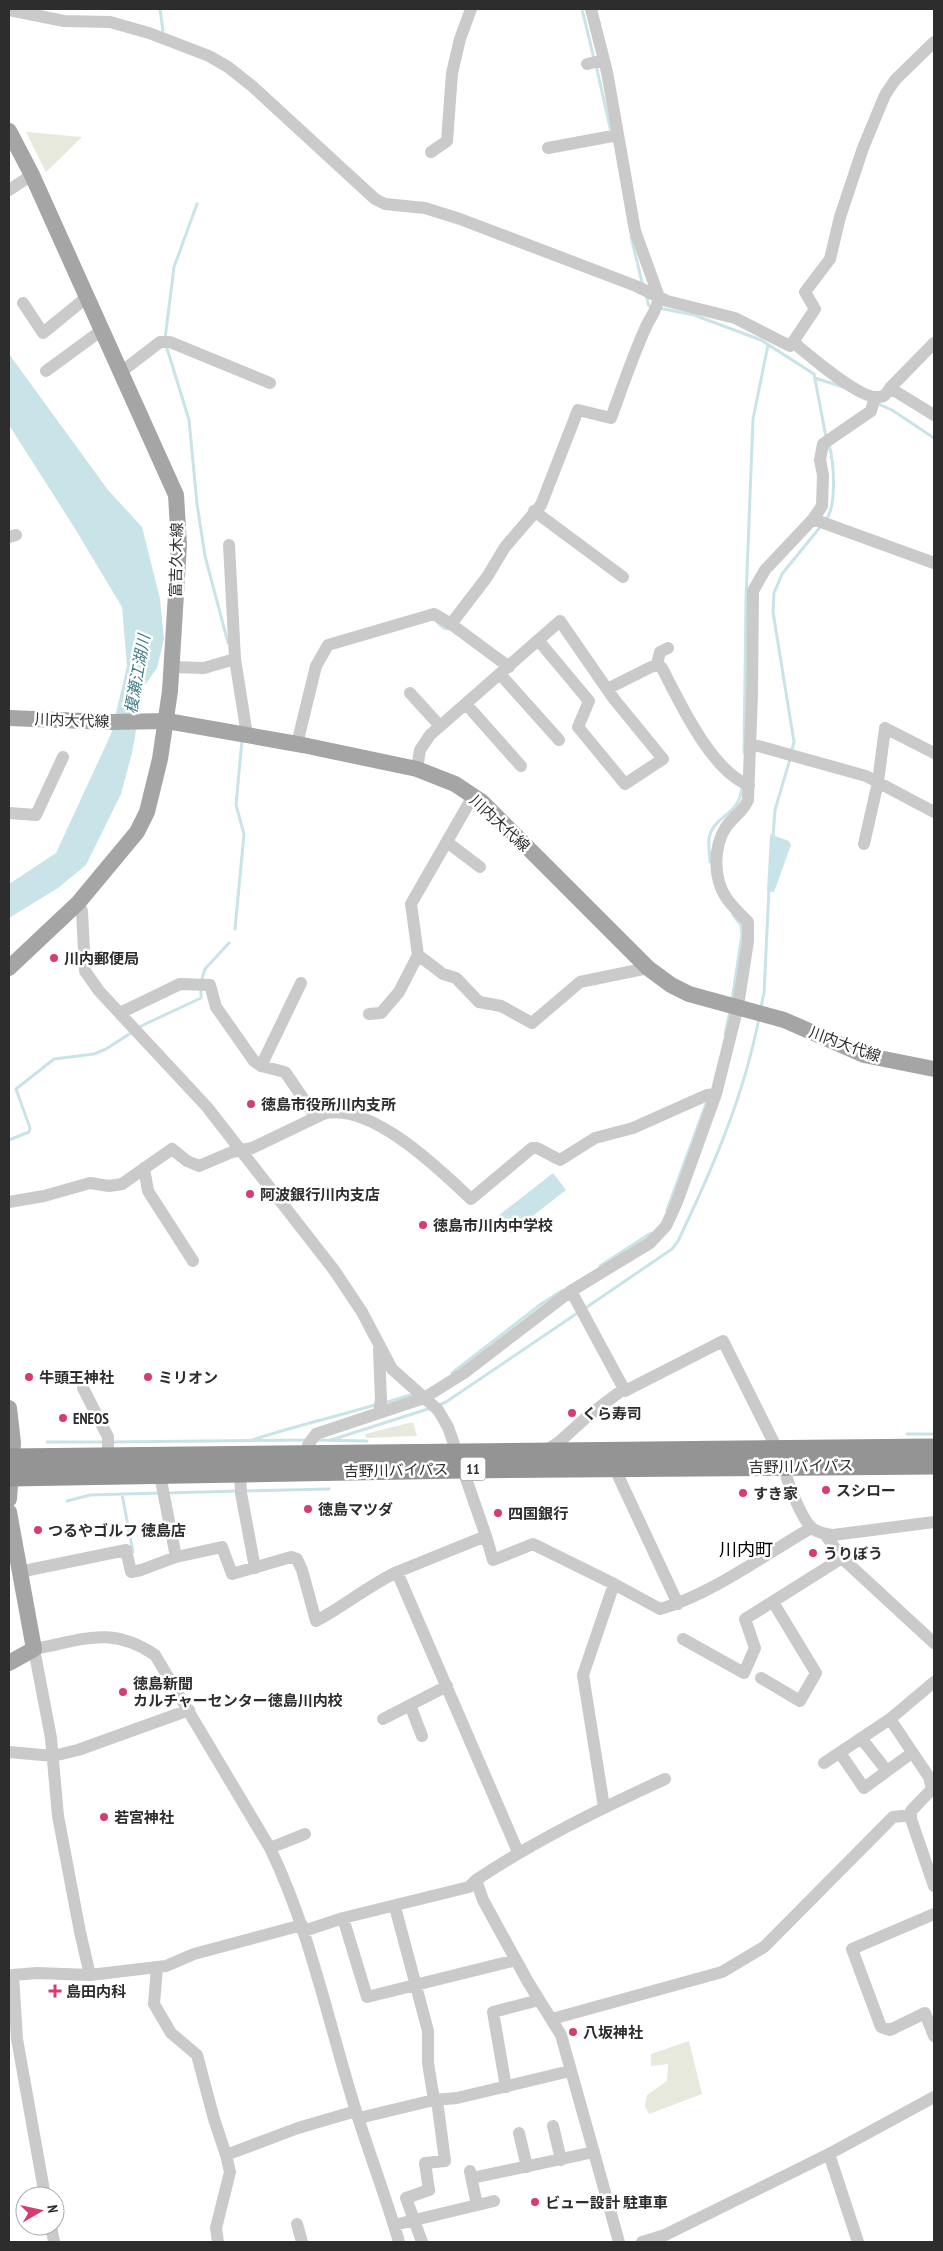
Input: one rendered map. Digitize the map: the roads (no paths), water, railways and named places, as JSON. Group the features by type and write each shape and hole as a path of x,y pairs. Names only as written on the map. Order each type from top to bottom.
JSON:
{"highway":[{"name":"吉野川バイパス","path":"11,1458 108,1447 309,1445 461,1461 615,1469 934,1448"},
{"name":"吉野川バイパス","path":"10,1477 163,1487 241,1485 543,1452 779,1458 934,1465"}],"main road":[{"name":"富吉久木線","path":"9,132 32,175 176,495 179,545 167,721 147,812 137,832 78,903 9,968"},
{"name":"川内大代線","path":"9,718 111,722 167,721 297,744 417,769 455,784 482,802 648,968 671,984 689,994 784,1020 864,1054 934,1069"},
{"path":"9,1408 13,1438 9,1499"},
{"path":"9,1512 34,1649 9,1662"}],"street":[{"path":"431,152 447,141 452,73 460,39 471,9"},
{"path":"451,624 487,577 504,547 544,500 578,410 612,418 645,328 653,299 635,231 604,60 591,9"},
{"path":"9,10 64,21 110,22 149,33 209,56 228,67 252,86 376,199 385,204 425,208 460,219 653,299 735,318 790,346 815,309 805,292 830,259 840,217 879,108 895,80 934,42"},
{"path":"587,64 604,60"},
{"path":"548,148 618,135"},
{"path":"9,190 32,175"},
{"path":"22,303 43,333 87,297"},
{"path":"46,371 102,330"},
{"path":"121,372 160,342 165,342 270,383"},
{"path":"792,342 832,375 874,401"},
{"path":"309,1445 380,1406 425,1399 464,1373 571,1291 650,1243 666,1226 677,1202 712,1094 748,941 748,922 727,899 722,890 716,859 720,837 727,825 745,808 744,783 751,744 753,591 765,570 820,521 823,475 820,460 823,444 874,401 886,395 890,388 934,343"},
{"path":"890,388 934,415"},
{"path":"534,511 623,577"},
{"path":"820,521 934,563"},
{"path":"229,545 235,659 247,735"},
{"path":"297,744 316,666 328,645 434,614 451,624 504,671 559,740"},
{"path":"417,769 420,750 430,735 560,621 607,687 614,699 663,759 625,784 578,727 589,701 607,687 657,664"},
{"path":"538,640 589,701"},
{"path":"657,664 660,652 668,648"},
{"path":"172,667 204,668 235,659"},
{"path":"657,664 662,668 713,757 744,783"},
{"path":"410,693 440,726"},
{"path":"466,704 521,766"},
{"path":"864,844 878,782 885,728 934,753"},
{"path":"751,744 866,776 934,812"},
{"path":"9,813 36,815 63,757"},
{"path":"369,1014 381,1013 399,992 418,955 411,904 473,796"},
{"path":"447,842 480,868"},
{"path":"78,903 82,911 85,971 99,991 207,1106 334,1270 362,1312 379,1348 392,1369 425,1399 448,1427 486,1536 492,1560 533,1544 660,1609 678,1604 811,1528"},
{"path":"418,955 443,974 456,978 479,1002 501,1006 532,1023 580,982 648,968"},
{"path":"261,1066 301,983"},
{"path":"120,1013 180,984 210,985 216,1007 254,1062 261,1066 286,1072 316,1117"},
{"path":"9,1202 44,1196 90,1183 109,1186 122,1184 172,1149 187,1161 199,1166 241,1150 252,1148 316,1117 335,1112 367,1120 380,1126 414,1148 471,1199 532,1148 537,1148 560,1160 595,1138 632,1128 712,1094"},
{"path":"144,1168 148,1191 193,1261"},
{"path":"571,1291 625,1391"},
{"path":"543,1452 558,1443 589,1415 621,1391 625,1391 723,1341 773,1440 785,1477 811,1528 833,1535 934,1522"},
{"path":"379,1348 380,1406"},
{"path":"83,1388 108,1447"},
{"path":"615,1469 678,1604"},
{"path":"241,1485 255,1568"},
{"path":"163,1487 176,1558"},
{"path":"825,1534 842,1558 934,1643"},
{"path":"19,1572 126,1550 131,1572 176,1558 222,1547 232,1574 291,1557 297,1559 302,1570 316,1622 345,1605 375,1583 397,1572 486,1536"},
{"path":"683,1639 744,1673 755,1648 745,1619 842,1558"},
{"path":"397,1572 518,1852"},
{"path":"604,1807 583,1675 614,1584"},
{"path":"761,1678 800,1701 816,1672 773,1602"},
{"path":"90,1975 58,1816 53,1756 34,1649 112,1636 128,1640 156,1655 270,1848 286,1880 303,1928 357,2114 399,2242"},
{"path":"824,1763 890,1719 934,1682"},
{"path":"383,1719 446,1686"},
{"path":"410,1705 422,1736"},
{"path":"9,1752 53,1756 78,1750 190,1710"},
{"path":"890,1719 912,1753 931,1772 932,1789 911,1811 911,1815 934,1886"},
{"path":"861,1738 887,1771"},
{"path":"840,1753 864,1788 912,1753"},
{"path":"43,2186 17,2039 11,1975 37,1973 90,1975 166,1966 194,1954 469,1887 476,1880 518,1852 604,1807 665,1779"},
{"path":"552,2019 722,1972 764,1946 893,1817 911,1815"},
{"path":"270,1848 305,1834"},
{"path":"476,1880 483,1900 539,2000 561,2035 619,2242"},
{"path":"395,1906 428,2031 428,2063 445,2160 425,2163 429,2190 406,2198 422,2242"},
{"path":"934,1914 852,1949 881,2027 890,2030 925,2013 934,2036"},
{"path":"343,1918 367,1997 516,1960"},
{"path":"157,1967 154,2004 170,2033 198,2055 230,2172 216,2228 218,2242"},
{"path":"506,2086 493,2012 539,2000"},
{"path":"226,2155 298,2128 357,2114 506,2086 570,2071"},
{"path":"642,2242 665,2235 829,2154 934,2097"},
{"path":"553,2126 561,2160"},
{"path":"519,2133 527,2167"},
{"path":"477,2204 471,2175 527,2167 594,2152"},
{"path":"829,2154 858,2242"},
{"path":"394,2225 494,2201"},
{"path":"296,2224 302,2242"}],"water":[{"name":"榎瀬江湖川","path":"9,354 108,490 142,527 160,599 164,639 157,668 144,686 132,753 121,794 86,865 58,888 9,918 9,884 56,853 111,734 127,666 122,607 9,425"},
{"path":"770,834 789,841 791,845 774,892 767,891"},
{"path":"553,1173 566,1190 511,1233 498,1216"}],"waterway":[{"path":"160,9 163,31"},
{"path":"582,9 594,59"},
{"path":"596,65 611,132"},
{"path":"165,339 174,267 197,204"},
{"path":"631,237 643,286"},
{"path":"646,295 649,306 653,307"},
{"path":"659,308 694,315 761,340 814,374 826,437"},
{"path":"166,345 189,420 197,504 205,556 228,643"},
{"path":"744,753 746,599 753,419 768,345"},
{"path":"815,378 843,387"},
{"path":"876,403 892,410 934,438"},
{"path":"826,520 832,504 834,483 829,445"},
{"path":"791,753 794,742 773,612 774,593 782,574 821,526"},
{"path":"437,622 444,628 449,629"},
{"path":"235,929 244,834 236,805 242,740"},
{"path":"773,838 775,810 790,759"},
{"path":"710,862 709,838 712,830 737,804 742,786"},
{"path":"761,1007 764,993 769,889"},
{"path":"732,1000 742,935 741,925 733,915"},
{"path":"201,982 205,969 229,943"},
{"path":"139,1027 201,998 201,988"},
{"path":"725,1034 730,1011"},
{"path":"584,1309 672,1249 678,1241 726,1132 745,1076 759,1018"},
{"path":"9,1140 29,1132 30,1128 16,1089 54,1059 94,1054 106,1049 134,1031"},
{"path":"667,1210 707,1101"},
{"path":"600,1266 651,1233"},
{"path":"452,1373 541,1304 563,1290"},
{"path":"439,1405 579,1312"},
{"path":"384,1403 414,1394"},
{"path":"249,1441 378,1404"},
{"path":"331,1440 431,1408"},
{"path":"907,1434 934,1434"},
{"path":"110,1442 307,1440"},
{"path":"315,1440 367,1441"},
{"path":"47,1442 104,1442"},
{"path":"245,1491 329,1489"},
{"path":"167,1493 239,1491"},
{"path":"67,1501 90,1495 161,1493"},
{"path":"122,1494 133,1552"}],"place":[{"name":"川内郵便局","path":"54,958"},
{"name":"徳島市役所川内支所","path":"251,1104"},
{"name":"阿波銀行川内支店","path":"250,1194"},
{"name":"徳島市川内中学校","path":"423,1225"},
{"name":"牛頭王神社","path":"29,1377"},
{"name":"ミリオン","path":"148,1377"},
{"name":"くら寿司","path":"572,1413"},
{"name":"ENEOS","path":"63,1418"},
{"name":"スシロー","path":"826,1490"},
{"name":"すき家","path":"743,1493"},
{"name":"徳島マツダ","path":"308,1509"},
{"name":"四国銀行","path":"498,1513"},
{"name":"つるやゴルフ 徳島店","path":"38,1530"},
{"name":"うりぼう","path":"813,1553"},
{"name":"徳島新聞 カルチャーセンター徳島川内校","path":"123,1692"},
{"name":"若宮神社","path":"104,1817"},
{"name":"島田内科","path":"55,1991"},
{"name":"八坂神社","path":"573,2032"},
{"name":"ビュー設計 駐車車","path":"535,2202"}],"district":[{"name":"川内町","path":"746,1549"}]}
